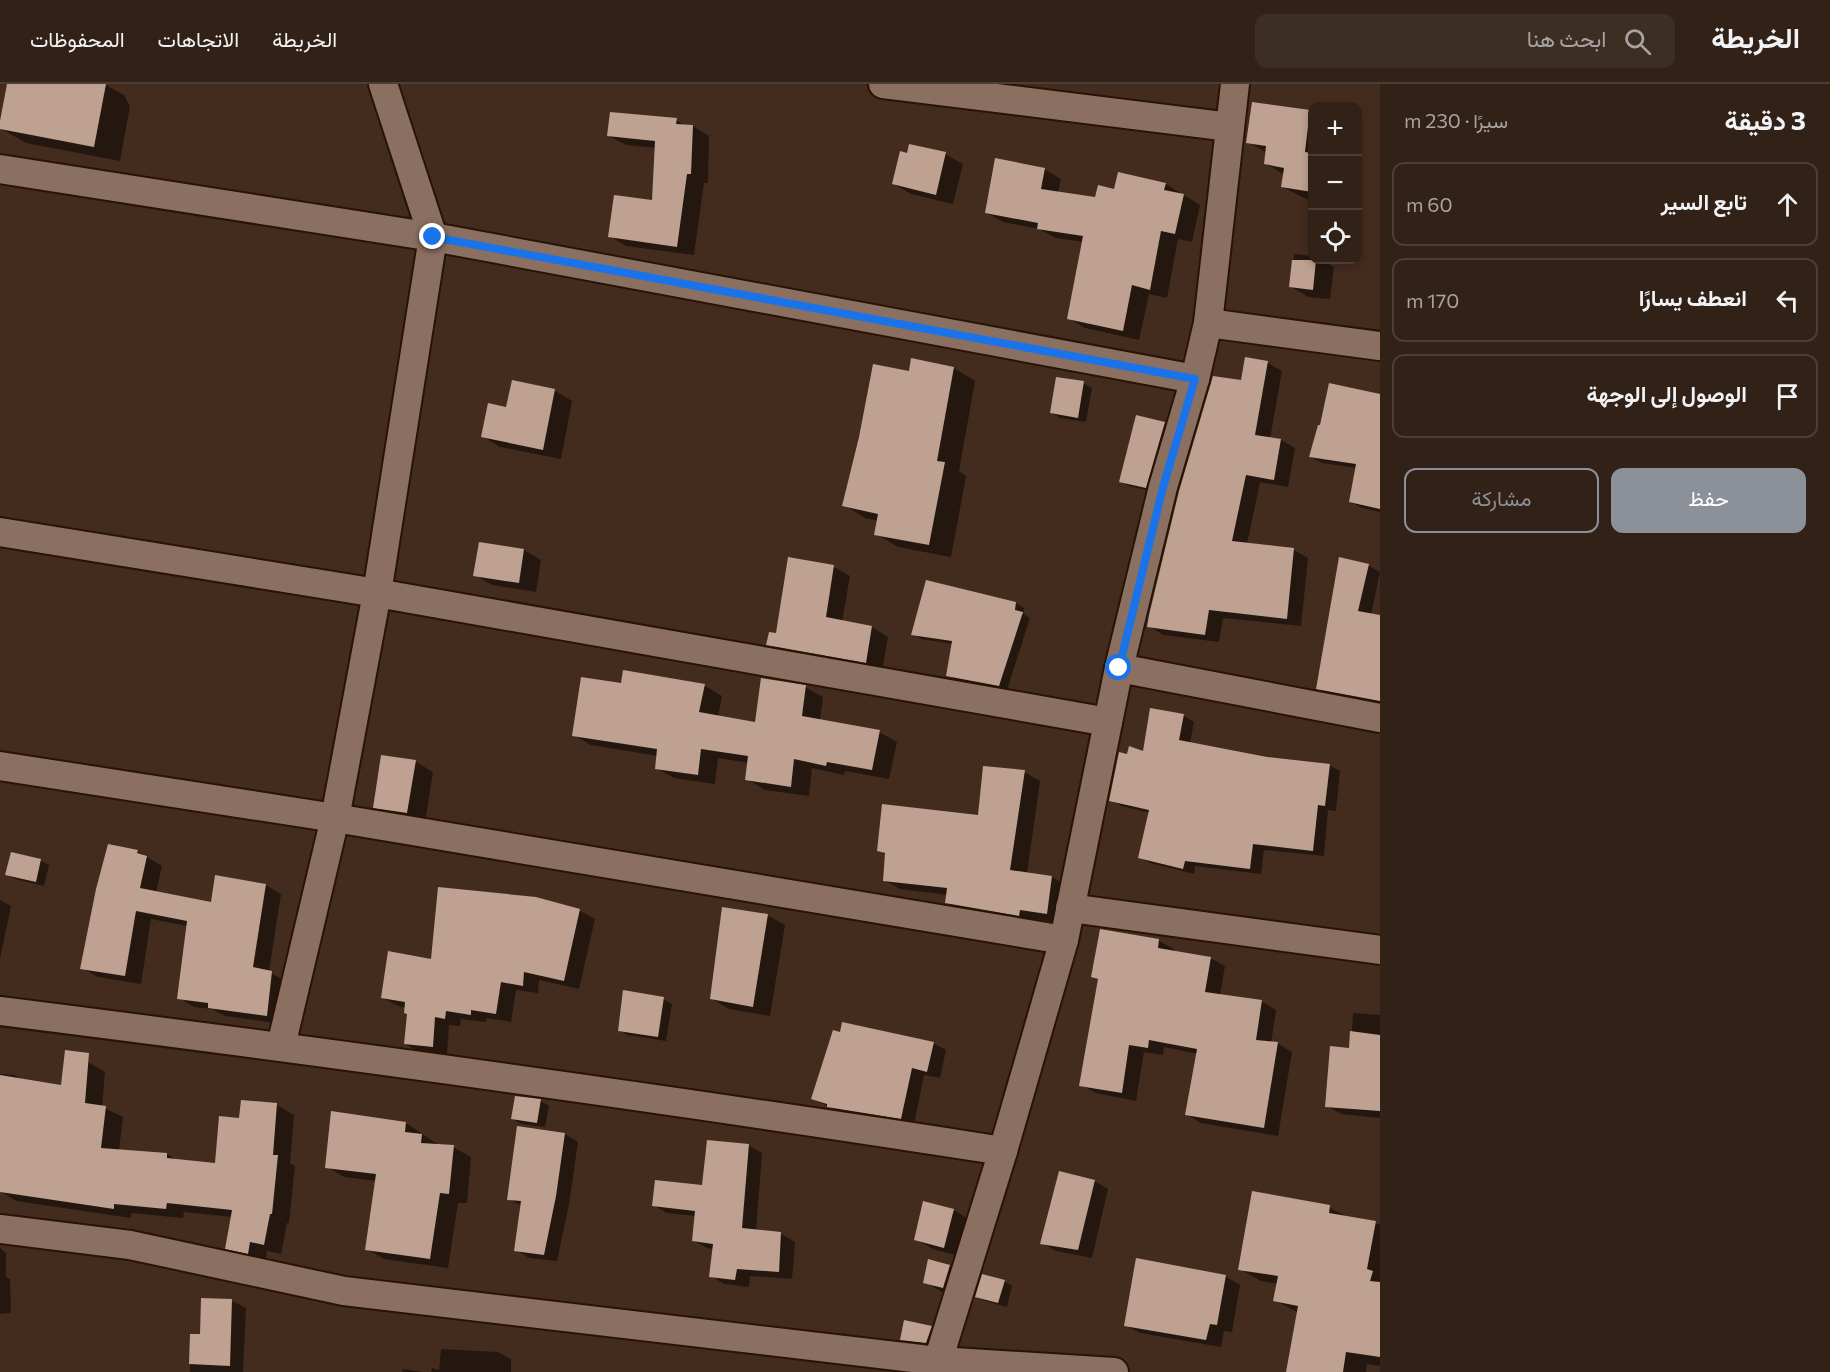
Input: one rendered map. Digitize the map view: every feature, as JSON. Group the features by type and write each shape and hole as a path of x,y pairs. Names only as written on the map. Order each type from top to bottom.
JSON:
{"street":[{"path":"281,1046 335,818 377,593 433,237 383,84"},
{"path":"883,84 1230,127"},
{"path":"937,1366 1064,940 1119,668 1163,487 1195,379 1208,323 1235,84"},
{"path":"0,169 433,237 1195,379"},
{"path":"1208,323 1380,346"},
{"path":"0,532 377,593 1108,722"},
{"path":"1119,668 1380,718"},
{"path":"0,766 335,818 1064,940"},
{"path":"1070,908 1380,950"},
{"path":"0,1011 281,1046 739,1110 1003,1150"},
{"path":"0,1229 130,1245 344,1291 937,1366 1114,1372"}],"building":[{"path":"7,84 106,84 94,147 0,129"},
{"path":"1252,102 1308,110 1305,152 1308,152 1308,191 1281,187 1284,168 1264,164 1266,146 1246,143"},
{"path":"610,112 677,118 676,124 693,125 691,174 687,174 677,247 608,237 614,195 652,200 655,141 607,136"},
{"path":"909,144 946,152 936,195 892,184 900,151 907,153"},
{"path":"995,158 1045,168 1041,189 1095,197 1098,185 1114,189 1118,172 1166,183 1164,190 1184,194 1175,234 1161,231 1150,290 1132,285 1123,331 1067,319 1083,236 1037,229 1038,223 985,213"},
{"path":"1292,260 1308,260 1308,264 1316,264 1313,290 1289,287"},
{"path":"1245,357 1268,361 1255,435 1281,439 1274,480 1246,475 1232,541 1294,548 1287,619 1209,610 1205,635 1147,627 1179,491 1213,376 1241,380"},
{"path":"911,358 954,367 937,461 945,462 929,545 874,535 878,514 842,506 859,437 873,364 909,371"},
{"path":"1056,377 1084,381 1078,418 1050,413"},
{"path":"512,380 555,389 543,450 481,437 488,403 506,407"},
{"path":"1329,383 1380,394 1380,509 1349,502 1356,464 1309,457 1318,425 1320,425"},
{"path":"1136,415 1165,422 1146,488 1119,482"},
{"path":"479,542 524,549 519,583 473,576"},
{"path":"788,557 834,565 826,617 872,626 866,663 766,645 769,632 776,633"},
{"path":"1339,557 1369,564 1358,611 1380,615 1380,701 1316,689"},
{"path":"926,580 1016,602 1015,610 1023,612 999,686 946,676 952,641 911,635"},
{"path":"623,670 705,684 699,712 755,722 761,678 806,685 802,716 880,730 872,770 827,762 826,766 794,759 791,787 745,780 748,756 701,749 698,775 655,769 657,749 572,736 581,677 621,683"},
{"path":"1150,708 1184,714 1179,740 1267,757 1330,764 1325,806 1318,805 1313,851 1253,844 1250,869 1185,861 1183,869 1138,858 1149,810 1109,801 1119,752 1127,754 1129,746 1143,751"},
{"path":"381,755 416,760 407,813 373,808"},
{"path":"983,766 1025,770 1010,870 1052,876 1047,914 1020,910 1019,916 945,903 947,888 883,881 885,853 877,851 882,804 978,815"},
{"path":"108,844 138,850 137,853 147,856 140,888 211,902 215,875 266,884 253,967 272,971 267,1016 208,1008 208,1003 177,999 187,921 136,911 125,976 80,969 96,889"},
{"path":"11,852 41,859 36,882 5,875"},
{"path":"438,887 536,897 580,909 564,981 524,972 523,986 501,982 496,1014 471,1010 471,1015 446,1011 445,1019 435,1017 433,1047 404,1044 407,1014 404,1013 405,1002 381,998 388,951 431,959"},
{"path":"722,907 768,914 753,1007 710,999"},
{"path":"1100,929 1159,939 1158,948 1211,957 1205,992 1262,1000 1256,1040 1278,1042 1264,1128 1185,1115 1197,1049 1149,1040 1148,1048 1129,1045 1122,1093 1079,1086 1098,979 1091,977"},
{"path":"623,990 664,997 658,1037 618,1031"},
{"path":"842,1022 934,1042 927,1072 912,1068 901,1119 827,1107 827,1104 811,1099 833,1030 840,1032"},
{"path":"1350,1031 1380,1035 1380,1111 1325,1107 1330,1046 1349,1048"},
{"path":"65,1050 89,1053 85,1103 106,1106 101,1148 167,1153 167,1158 215,1163 219,1116 239,1118 241,1100 277,1103 273,1155 278,1155 272,1214 270,1214 264,1245 250,1242 248,1254 225,1249 232,1210 167,1203 166,1209 114,1204 114,1209 0,1192 0,1075 61,1085"},
{"path":"515,1096 541,1099 537,1123 511,1119"},
{"path":"331,1111 406,1122 405,1132 422,1134 421,1143 454,1145 449,1194 440,1193 430,1259 365,1250 376,1174 325,1168"},
{"path":"517,1126 565,1133 556,1196 544,1255 514,1251 521,1201 507,1200"},
{"path":"707,1140 749,1144 742,1228 781,1232 779,1272 737,1269 735,1280 709,1277 713,1244 692,1241 695,1211 652,1206 655,1180 702,1185"},
{"path":"1059,1171 1095,1180 1078,1250 1040,1244"},
{"path":"1252,1191 1330,1205 1329,1213 1376,1221 1367,1269 1373,1271 1370,1281 1380,1282 1380,1357 1346,1352 1343,1372 1286,1372 1298,1306 1273,1301 1278,1276 1238,1270"},
{"path":"923,1201 954,1209 944,1248 914,1240"},
{"path":"1136,1258 1226,1275 1217,1325 1210,1324 1206,1340 1124,1326"},
{"path":"928,1259 950,1265 943,1288 923,1283"},
{"path":"982,1274 1005,1280 998,1303 975,1297"},
{"path":"201,1298 232,1299 230,1366 189,1364 190,1334 200,1334"},
{"path":"904,1320 932,1326 926,1343 900,1340"}],"route":[{"path":"433,237 1195,379 1163,487 1119,668"}]}
